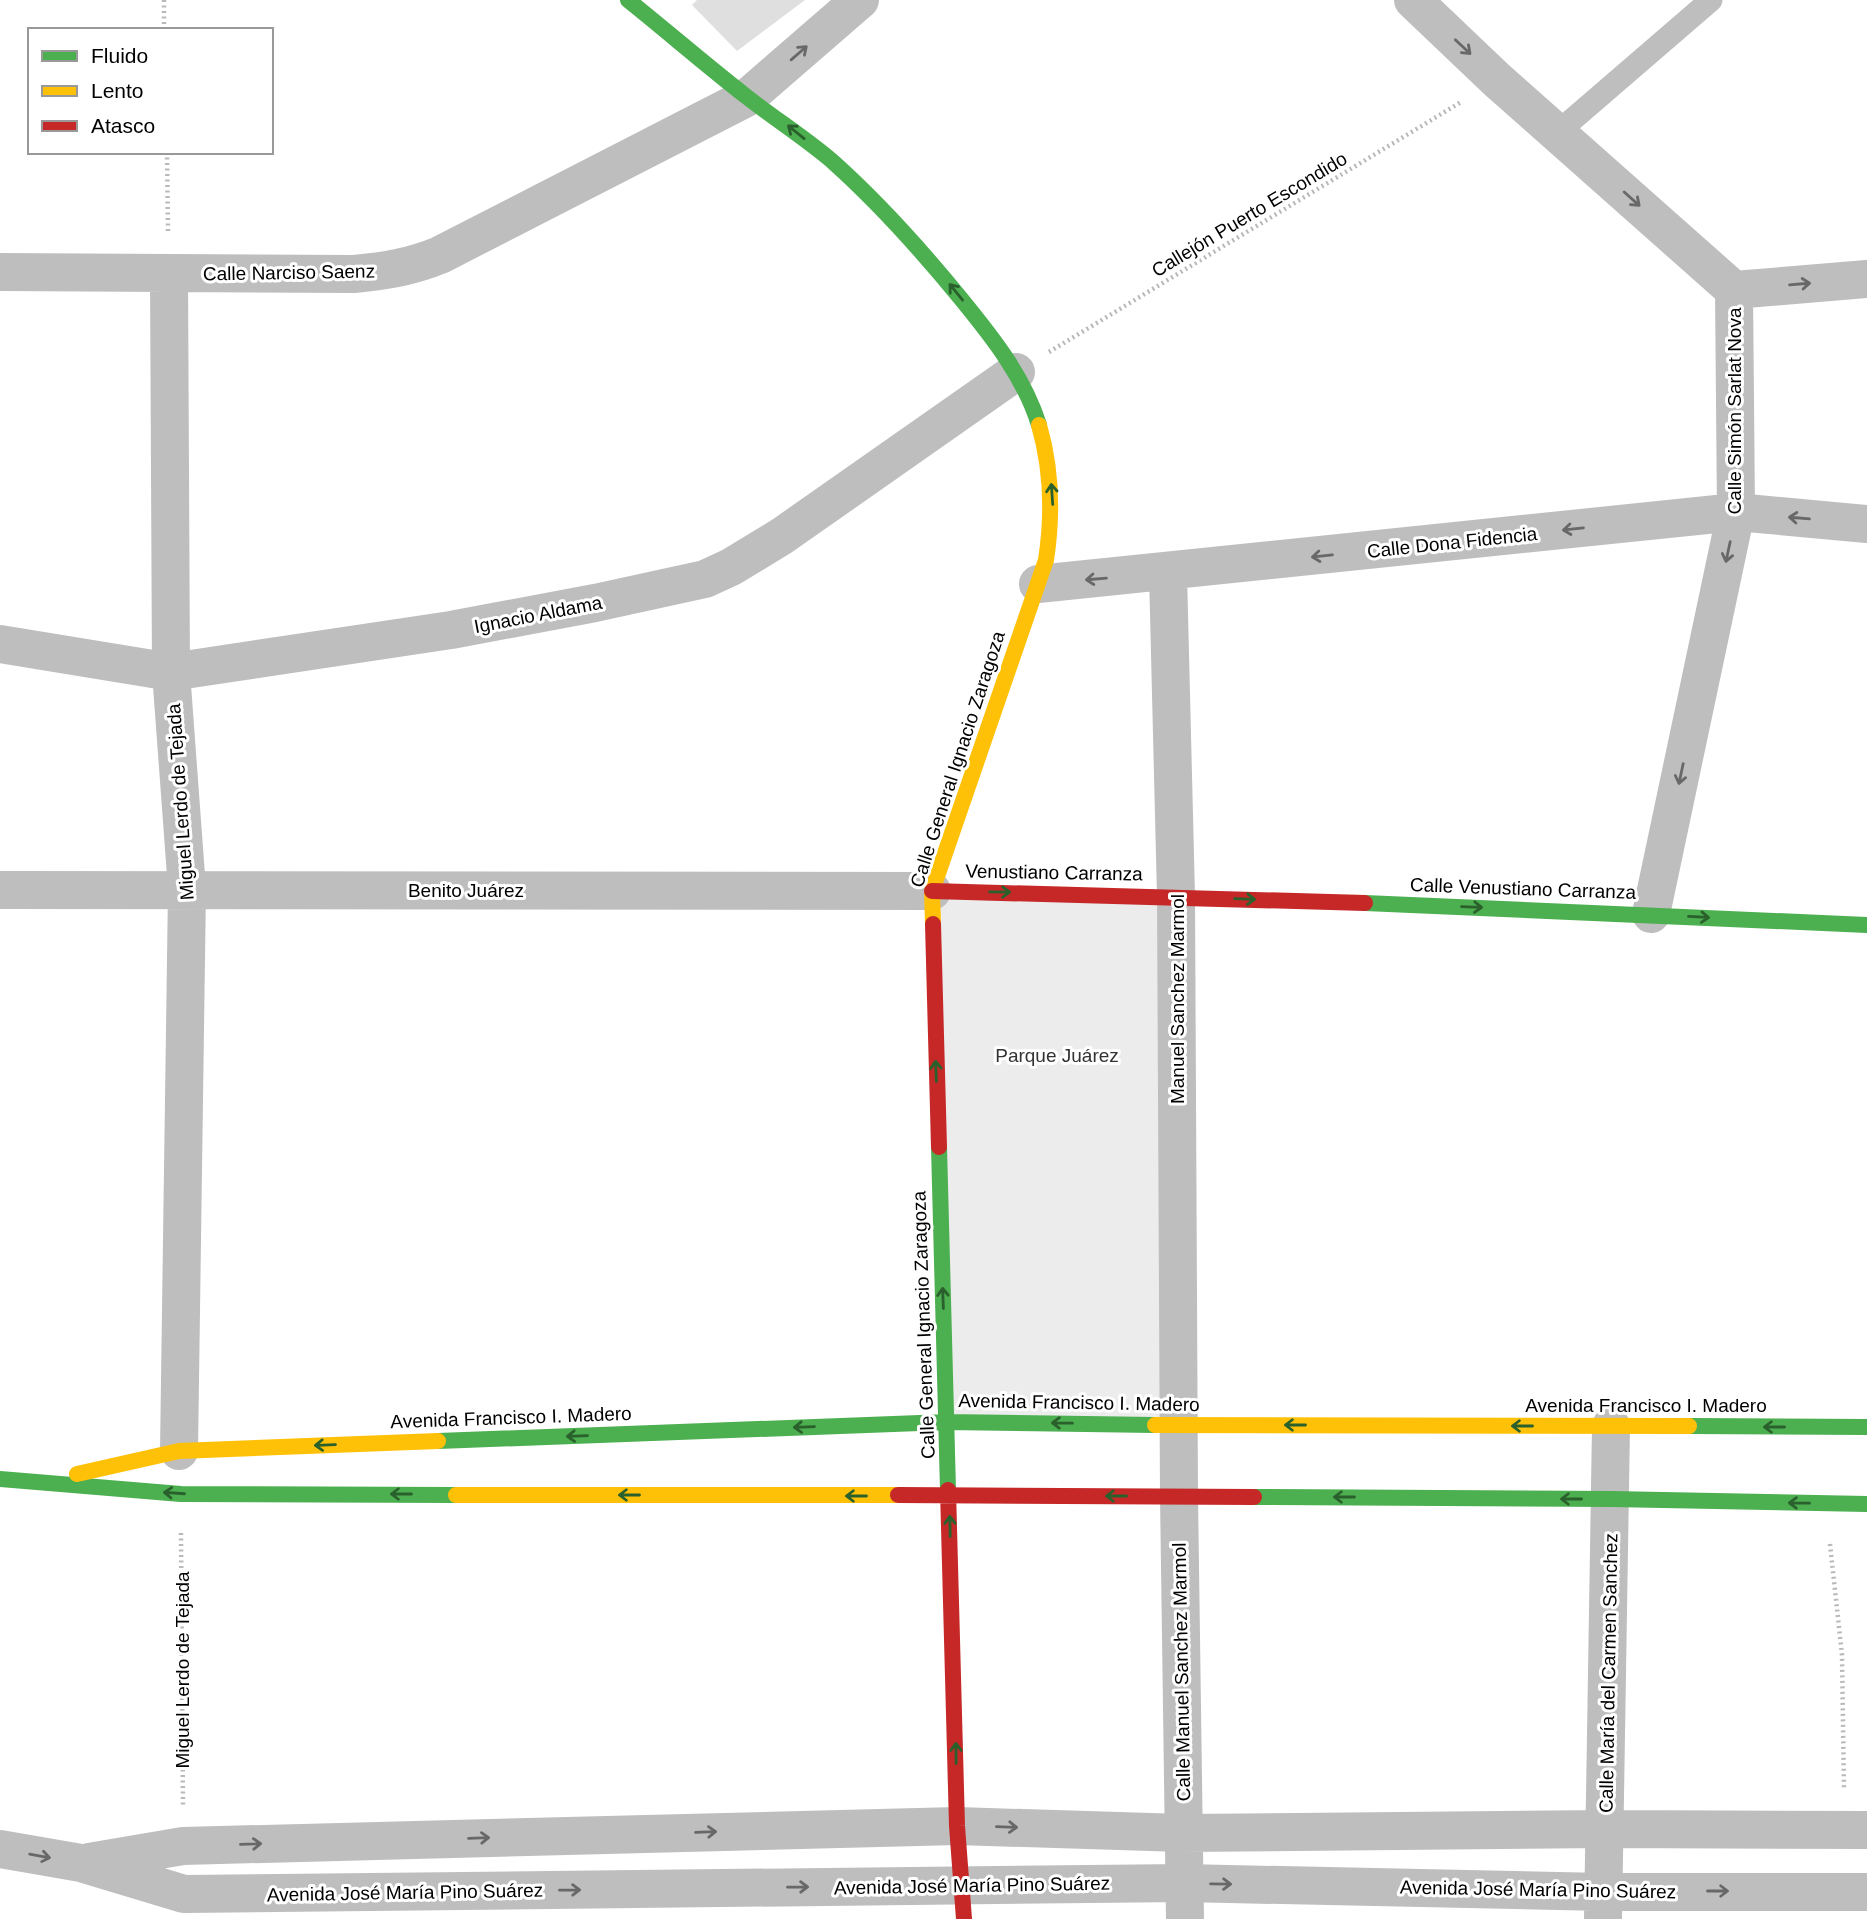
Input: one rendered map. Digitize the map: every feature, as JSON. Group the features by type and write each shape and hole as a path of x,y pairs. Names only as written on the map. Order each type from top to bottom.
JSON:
{"street":[{"name":"Calle General Ignacio Zaragoza","path":"628,0 820,152 885,211 920,248 986,329 1016,372 1038,426 1051,476 1052,533 1046,560 932,891 957,1826 963,1902"},
{"name":"Calle Narciso Saenz","path":"0,272 354,274 390,271 415,265 440,255 748,97 859,0"},
{"name":"Calle Simón Sarlat Nova","path":"1413,0 1497,79 1734,290 1736,512 1651,914"},
{"name":"Miguel Lerdo de Tejada","path":"169,273 172,672 187,889 179,1451"},
{"path":"1734,290 1867,279"},
{"name":"Ignacio Aldama","path":"0,644 172,672 451,630 705,579 731,568 782,536 1016,372"},
{"name":"Calle Dona Fidencia","path":"1038,584 1168,573 1736,512 1867,524"},
{"name":"Manuel Sanchez Marmol","path":"1168,573 1176,896 1180,1425"},
{"name":"Benito Juárez","path":"0,890 932,891"},
{"name":"Venustiano Carranza","path":"932,891 1176,896"},
{"name":"Calle Venustiano Carranza","path":"1176,896 1867,925"},
{"name":"Avenida Francisco I. Madero","path":"43,1481 179,1451 946,1422 1867,1427"},
{"name":"Calle Manuel Sanchez Marmol","path":"1180,1425 1184,1901"},
{"name":"Calle María del Carmen Sanchez","path":"1604,1905 1611,1426"},
{"name":"Avenida Francisco I. Madero","path":"0,1479 181,1494 1179,1496 1867,1504"},
{"name":"Avenida José María Pino Suárez","path":"81,1863 183,1846 957,1826 1182,1833 1605,1829 1855,1830"},
{"name":"Avenida José María Pino Suárez","path":"0,1849 81,1863 184,1894 1604,1905 1867,1892"}],"lane":[{"path":"1558,132 1711,0"}],"path":[{"path":"164,0 164,28"},
{"name":"Callejón Puerto Escondido","path":"1016,372 1497,79"},
{"path":"167,154 169,273"},
{"name":"Miguel Lerdo de Tejada","path":"181,1494 183,1846"},
{"path":"1825,1504 1842,1655 1855,1830"}],"green space":[{"name":"Parque Juárez","path":"932,891 1176,896 1180,1425 946,1422"}],"building":[{"path":"697,0 805,0 737,51 692,5"}],"traffic: fast":[{"path":"628,0 732,85 832,161 883,211 947,282 996,344 1016,374 1039,425"},
{"path":"1365,903 1867,925"},
{"path":"939,1147 948,1490"},
{"path":"438,1441 946,1422 1155,1425"},
{"path":"1689,1426 1867,1427"},
{"path":"0,1479 181,1494 456,1495"},
{"path":"1254,1497 1867,1504"}],"traffic: slow":[{"path":"933,924 932,891 1046,560 1050,492 1047,459 1039,425"},
{"path":"1155,1425 1689,1426"},
{"path":"77,1474 179,1451 438,1441"},
{"path":"456,1495 898,1495"}],"traffic: jam":[{"path":"932,891 1365,903"},
{"path":"933,924 939,1147"},
{"path":"948,1490 957,1826 964,1919"},
{"path":"898,1495 1254,1497"}]}
